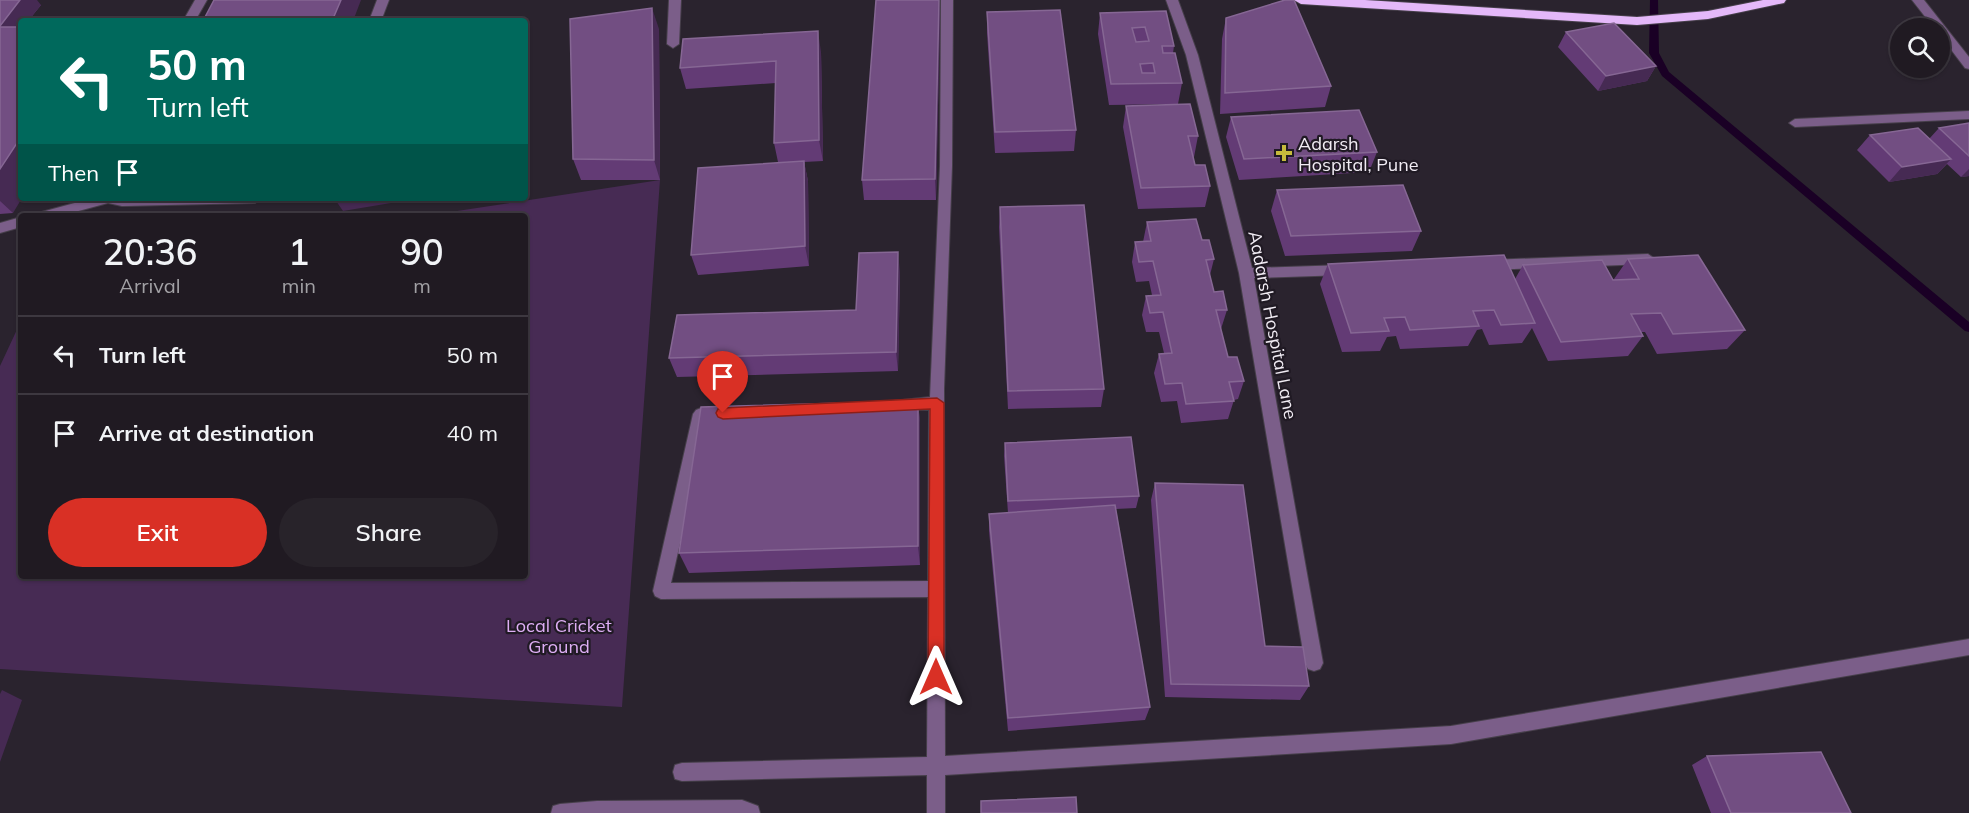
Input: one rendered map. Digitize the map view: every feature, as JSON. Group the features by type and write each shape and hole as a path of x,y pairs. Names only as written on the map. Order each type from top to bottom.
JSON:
{"highway":[{"path":"1301,0 1637,21 1688,19 1736,12 1779,0"}],"street":[{"path":"191,18 201,0"},
{"path":"376,18 383,0"},
{"path":"673,44 675,0"},
{"path":"936,813 937,403 946,166 947,0"},
{"name":"Aadarsh Hospital Lane","path":"1172,0 1192,55 1246,273 1314,663"},
{"path":"1918,0 1969,65"},
{"path":"1795,123 1969,115"},
{"path":"54,213 96,201"},
{"path":"0,228 18,223"},
{"path":"1470,265 1658,259"},
{"path":"1246,273 1364,269"},
{"path":"884,406 937,403"},
{"path":"724,413 701,414 661,591 936,589"},
{"path":"682,772 936,766 1451,735 1969,647"},
{"path":"560,813 597,810 742,809 751,813"}],"green space":[{"name":"Local Cricket Ground","path":"660,180 622,707 0,669 0,366 18,327 18,579 528,579 528,213 444,213"}],"building":[{"path":"0,0 20,0 0,26"},
{"path":"214,0 341,0 333,18 205,18"},
{"path":"876,0 939,0 935,179 862,180"},
{"path":"1285,0 1294,0 1331,86 1225,93 1226,18"},
{"path":"652,8 654,160 573,159 570,19"},
{"path":"1060,10 1076,130 995,132 987,12"},
{"path":"1166,11 1174,46 1162,46 1163,53 1175,53 1182,83 1111,84 1100,13","holes":["1145,27 1149,41 1136,42 1132,28","1153,63 1155,73 1142,73 1140,64"]},
{"path":"1614,23 1656,66 1606,76 1566,32"},
{"path":"0,27 18,27 18,142 0,169"},
{"path":"818,31 819,140 774,143 776,61 680,68 683,39"},
{"path":"1190,104 1198,136 1188,136 1195,165 1205,165 1210,186 1141,188 1126,106"},
{"path":"1359,110 1377,152 1244,159 1231,117"},
{"path":"1969,123 1969,156 1939,128"},
{"path":"1918,128 1951,159 1902,167 1870,135"},
{"path":"804,161 805,246 691,255 698,168"},
{"path":"1403,185 1421,231 1291,236 1277,190"},
{"path":"1084,205 1104,389 1008,391 1000,207"},
{"path":"1196,219 1202,240 1209,240 1214,259 1206,260 1214,292 1223,291 1227,310 1216,310 1228,357 1237,357 1244,381 1229,382 1234,401 1186,404 1182,383 1165,384 1159,354 1172,353 1163,312 1150,313 1146,296 1161,295 1153,261 1139,262 1135,242 1151,241 1147,222"},
{"path":"898,252 896,352 669,358 677,315 856,310 859,253"},
{"path":"1504,255 1535,323 1501,325 1494,310 1473,311 1479,326 1410,330 1405,317 1384,318 1389,331 1351,333 1328,264"},
{"path":"1698,255 1745,330 1673,334 1661,313 1631,314 1643,336 1561,342 1523,265 1602,260 1613,280 1639,279 1628,259"},
{"path":"918,401 918,546 679,553 701,407"},
{"path":"1131,437 1139,496 1008,501 1005,443"},
{"path":"1155,483 1243,485 1265,646 1303,647 1309,686 1171,684"},
{"path":"1115,505 1150,707 1008,718 989,514"},
{"path":"1821,752 1851,813 1731,813 1707,756"},
{"path":"1076,797 1077,813 981,813 981,801"}],"waterway":[{"path":"1654,0 1654,53 1665,74 1969,328"}],"place":[{"name":"Adarsh Hospital, Pune","path":"1284,153"}],"route":[{"path":"723,413 937,403 936,677"}]}
